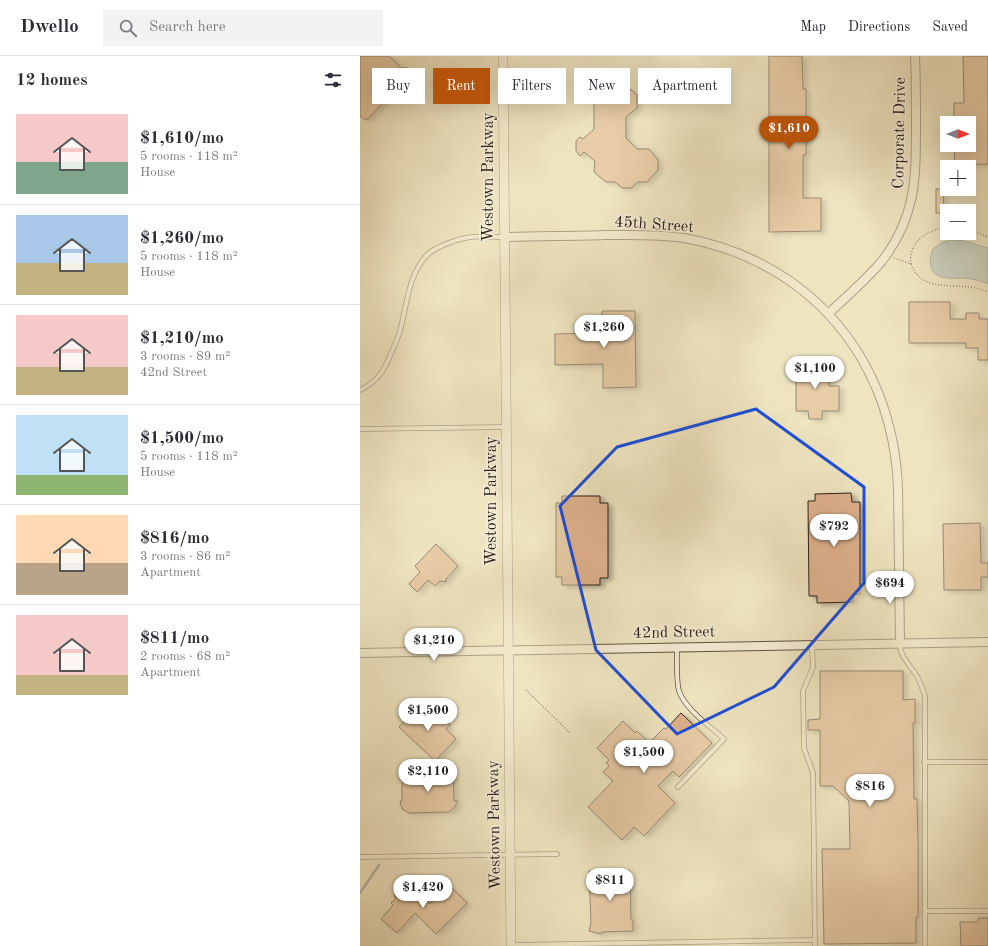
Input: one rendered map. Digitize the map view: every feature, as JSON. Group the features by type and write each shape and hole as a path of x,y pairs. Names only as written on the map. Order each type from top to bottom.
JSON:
{"street":[{"name":"Westown Parkway","path":"504,56 511,946"},
{"name":"Corporate Drive","path":"828,314 873,271 887,254 905,221 914,189 916,167 915,56"},
{"name":"45th Street","path":"505,237 652,236 695,240 728,250 768,267 801,289 828,314"},
{"path":"828,314 850,340 870,373 883,403 893,436 898,466 900,644"},
{"name":"42nd Street","path":"360,653 988,642"}],"lane":[{"path":"360,390 375,380 382,373 388,362 400,331 413,278 429,254 446,244 466,237 505,237"},
{"path":"360,429 506,428"},
{"path":"900,644 900,648 908,665 917,676 925,696 925,946"},
{"path":"812,645 813,667 803,691 804,748 813,773 815,946"},
{"path":"677,648 679,691 683,699 690,709 724,739 678,787"},
{"path":"924,762 988,762"},
{"path":"360,857 557,854"},
{"path":"926,911 988,911"},
{"path":"511,946 815,940"}],"path":[{"path":"940,229 928,232 920,238 912,251 911,264 919,277 926,282 941,285 968,286 988,292"},
{"path":"976,233 988,237"},
{"path":"887,254 911,264"},
{"path":"526,690 570,733"}],"highlighted area":[{"path":"756,409 864,487 864,583 774,687 677,734 596,650 560,506 617,447"}],"water":[{"path":"951,240 965,241 988,248 988,284 964,278 945,278 934,273 930,261 933,249 943,242"}],"building":[{"path":"360,56 389,56 401,68 372,68 372,104 382,104 368,119 364,119 360,116"},
{"path":"769,56 802,56 803,89 806,89 806,155 803,155 803,198 821,198 821,231 769,232"},
{"path":"963,56 988,56 988,164 976,164 976,160 955,160 954,152 976,152 976,116 954,116 954,103 964,103"},
{"path":"630,89 637,95 637,108 626,117 626,138 637,149 649,149 658,160 658,170 647,182 638,182 631,188 622,188 615,182 606,182 594,172 595,161 584,152 580,156 576,151 576,141 580,137 583,139 594,129 594,104 630,104"},
{"path":"936,189 940,189 940,196 943,196 944,204 940,204 940,213 936,213"},
{"path":"909,302 950,302 950,319 966,319 966,313 979,313 979,319 988,319 988,360 978,360 978,348 966,348 966,343 909,343"},
{"path":"602,311 635,311 636,387 603,388 603,364 555,365 555,334 602,333"},
{"path":"796,362 822,362 822,370 828,370 829,386 839,386 839,411 822,411 822,419 809,419 808,411 796,411"},
{"path":"851,493 852,502 860,502 860,594 853,594 853,602 817,603 817,596 809,596 808,501 815,501 815,494"},
{"path":"562,496 600,496 600,503 608,503 608,578 600,578 600,585 562,585 562,577 556,577 556,503 562,503"},
{"path":"980,523 981,563 988,563 988,577 981,577 981,590 944,590 943,524"},
{"path":"436,544 458,566 446,579 446,582 440,581 435,586 428,580 417,592 409,584 420,572 415,566"},
{"path":"820,671 903,671 903,700 915,699 915,723 913,723 914,799 917,799 918,845 918,917 916,917 916,943 824,944 822,849 850,849 849,801 833,786 820,786 820,730 808,730 808,720 820,719"},
{"path":"420,704 431,714 434,710 450,725 446,729 456,739 435,761 399,727"},
{"path":"681,713 712,743 679,777 673,771 658,786 675,803 644,836 634,827 622,840 588,807 613,781 603,772 609,766 606,763 609,760 597,748 623,721 635,733 637,731 649,743 664,728 666,729"},
{"path":"453,774 454,801 458,801 454,808 449,812 409,813 402,809 400,801 402,801 402,775"},
{"path":"589,871 630,871 631,920 633,920 633,931 602,932 601,934 589,931 591,923"},
{"path":"407,882 430,904 449,885 467,903 436,934 415,913 397,933 381,919 393,905 391,903 396,898 394,896"},
{"path":"978,918 988,918 988,946 961,946 960,922 978,922"}],"waterway":[{"path":"360,893 379,865"}]}
